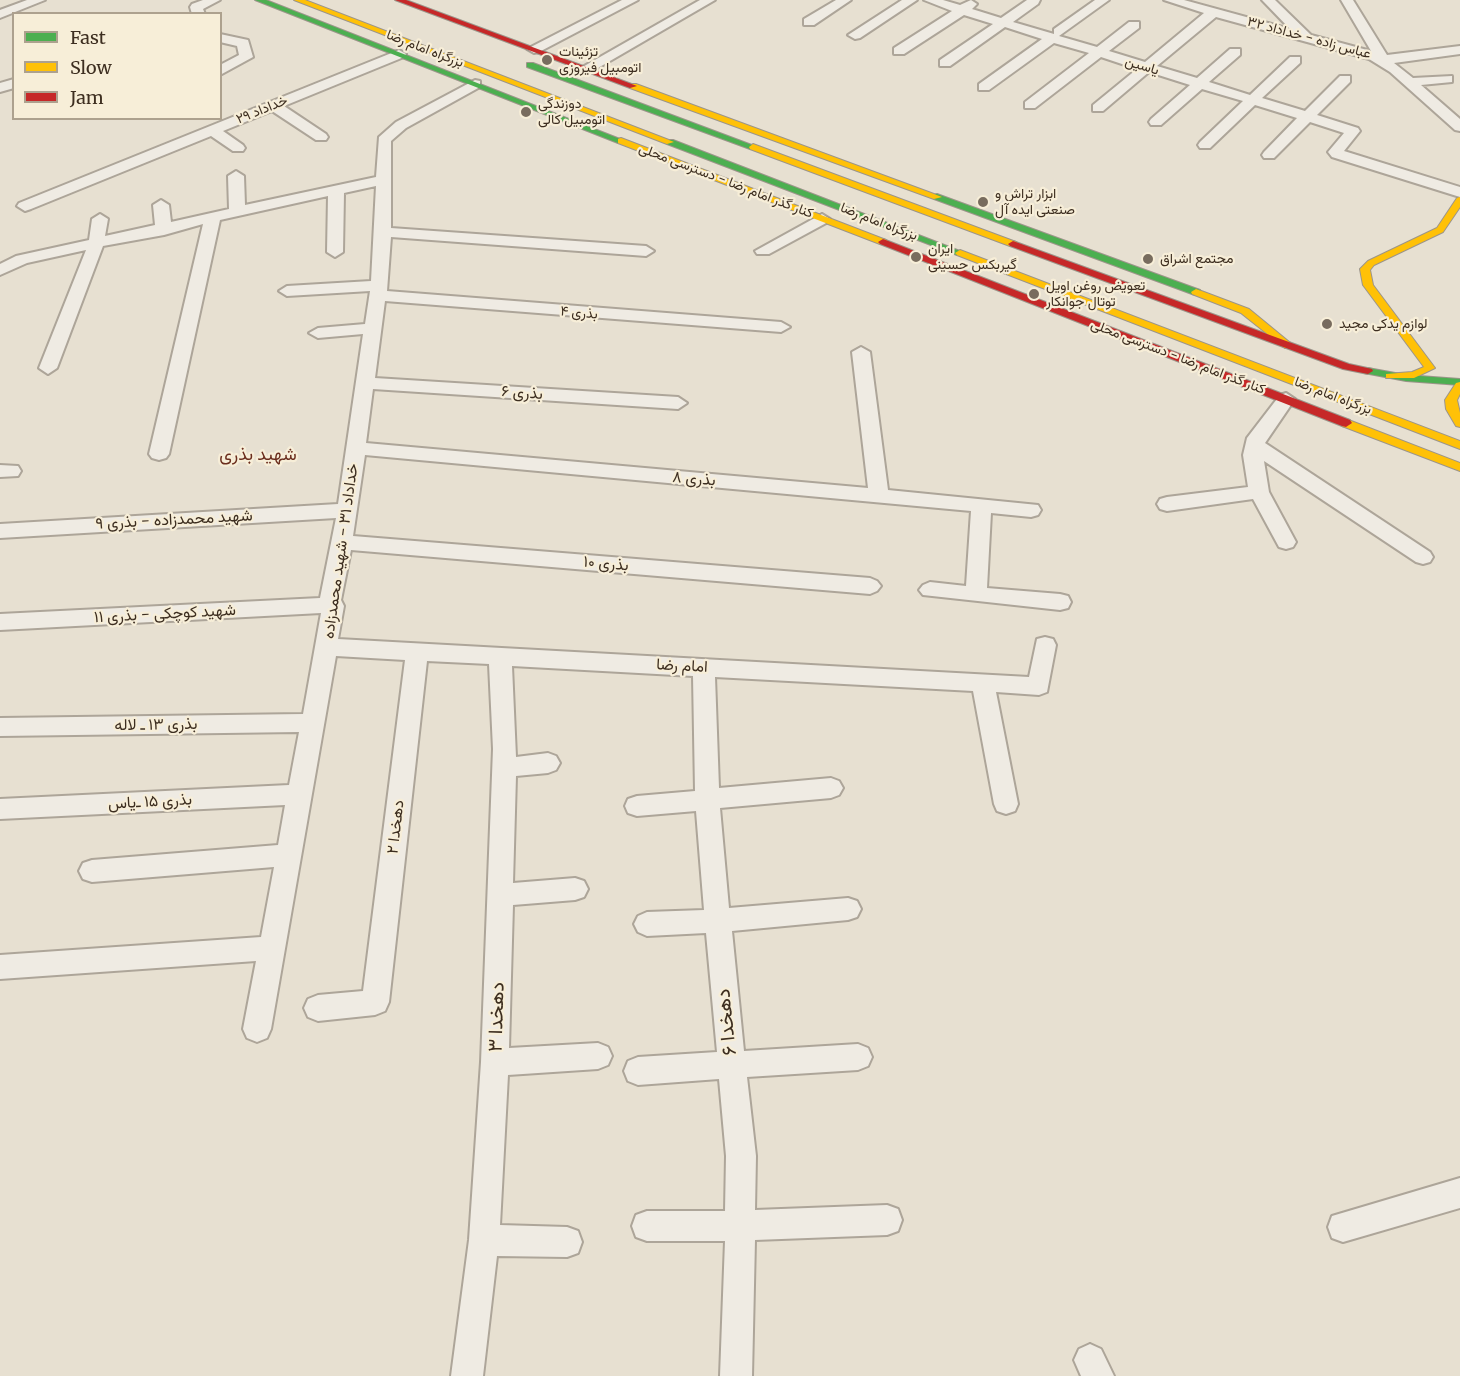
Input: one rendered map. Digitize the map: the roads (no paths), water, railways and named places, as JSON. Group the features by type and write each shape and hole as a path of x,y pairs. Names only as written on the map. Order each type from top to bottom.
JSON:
{"main road":[{"name":"کنار گذر امام رضا - دسترسی محلی","path":"260,0 297,7 399,54 483,79 708,174 1460,467"},
{"path":"404,2 446,33"},
{"path":"404,2 1235,306 1289,346"},
{"name":"بزرگراه امام رضا","path":"297,7 358,23 483,79 669,142 1460,445"},
{"name":"بزرگراه امام رضا","path":"512,58 1348,367 1390,376 1460,383"},
{"path":"669,142 708,174"},
{"path":"853,185 957,204"},
{"path":"1390,376 1423,374 1430,369 1368,285 1365,269 1371,263 1445,231 1460,200"},
{"path":"995,286 1072,296"},
{"path":"1348,367 1418,393"},
{"path":"1460,383 1451,400 1452,409 1460,423"},
{"path":"1389,417 1406,420 1424,417"}],"street":[{"path":"0,14 39,0"},
{"path":"198,12 196,7 214,0"},
{"path":"586,69 709,0"},
{"path":"809,22 845,0"},
{"path":"855,35 910,0"},
{"name":"یاسین","path":"930,0 1003,23 1056,35 1098,52 1353,131 1335,152 1337,154 1460,192"},
{"path":"900,51 976,0"},
{"path":"984,87 1103,0"},
{"name":"عباس زاده - خداداد ۳۲","path":"1170,0 1383,60 1458,123"},
{"path":"1268,0 1306,37"},
{"path":"1347,0 1383,60 1460,50"},
{"path":"945,63 1034,1"},
{"path":"534,50 626,3 642,14"},
{"path":"1098,108 1214,12"},
{"path":"1030,105 1134,24"},
{"path":"222,38 243,43 246,57 222,70"},
{"path":"1156,122 1235,52"},
{"name":"خداداد ۲۹","path":"25,206 399,54"},
{"path":"1205,145 1295,60"},
{"name":"خداداد ۳۱ - شهید محمدزاده","path":"257,1029 333,606 329,605 342,542 356,448 378,290 383,232 384,140 401,125 483,79"},
{"path":"1269,155 1345,79"},
{"path":"1410,82 1447,79"},
{"path":"273,105 321,137"},
{"path":"212,130 238,148"},
{"path":"236,176 237,213"},
{"path":"0,270 22,259 164,230 382,180"},
{"path":"335,252 336,191"},
{"path":"161,205 164,230"},
{"path":"48,368 96,244 100,219"},
{"path":"159,454 212,219"},
{"path":"763,250 822,219"},
{"path":"383,232 646,251"},
{"name":"بذری ۴","path":"287,291 378,290 781,327"},
{"path":"318,333 373,328"},
{"path":"861,352 879,496"},
{"name":"بذری ۶","path":"365,383 678,403"},
{"path":"1286,399 1256,438 1253,456 1259,492 1286,542"},
{"path":"1255,446 1423,557"},
{"name":"بذری ۸","path":"356,448 1031,510"},
{"path":"1167,504 1259,492"},
{"path":"976,594 981,505"},
{"name":"شهید محمدزاده - بذری ۹","path":"0,531 347,510"},
{"name":"بذری ۱۰","path":"342,542 870,586"},
{"path":"930,590 1060,602"},
{"name":"شهید کوچکی - بذری ۱۱","path":"0,622 329,605"},
{"name":"امام رضا","path":"326,647 1039,686 1045,645"},
{"name":"دهخدا ۲","path":"318,1008 375,1002 417,652"},
{"name":"دهخدا ۳","path":"467,1376 484,1240 495,1062 504,768 500,657"},
{"name":"دهخدا ۶","path":"704,668 707,800 741,1156 736,1376"},
{"path":"983,682 1006,804"},
{"name":"بذری ۱۳ ـ لاله","path":"0,727 313,723"},
{"path":"504,768 548,763"},
{"path":"637,806 831,788"},
{"name":"بذری ۱۵ ـ‌یاس","path":"0,809 300,794"},
{"path":"92,871 288,855"},
{"path":"500,895 575,889"},
{"path":"647,924 717,921 848,909"},
{"path":"0,967 272,948"},
{"path":"495,1062 598,1056"},
{"path":"638,1071 858,1057"},
{"path":"1343,1227 1460,1193"},
{"path":"647,1226 740,1226 887,1220"},
{"path":"484,1240 567,1242"}],"place":[{"name":"تزئینات اتومبیل فیروزی","path":"547,60"},
{"name":"دوزندگی اتومبیل کالی","path":"526,112"},
{"name":"ابزار تراش و صنعتی ایده آل","path":"983,202"},
{"name":"ایران گیربکس حسینی","path":"916,257"},
{"name":"مجتمع اشراق","path":"1148,259"},
{"name":"تعویض روغن اویل توتال جوانکار","path":"1034,294"},
{"name":"لوازم یدکی مجید","path":"1327,324"}],"district":[{"name":"شهید بذری","path":"258,455"}]}
